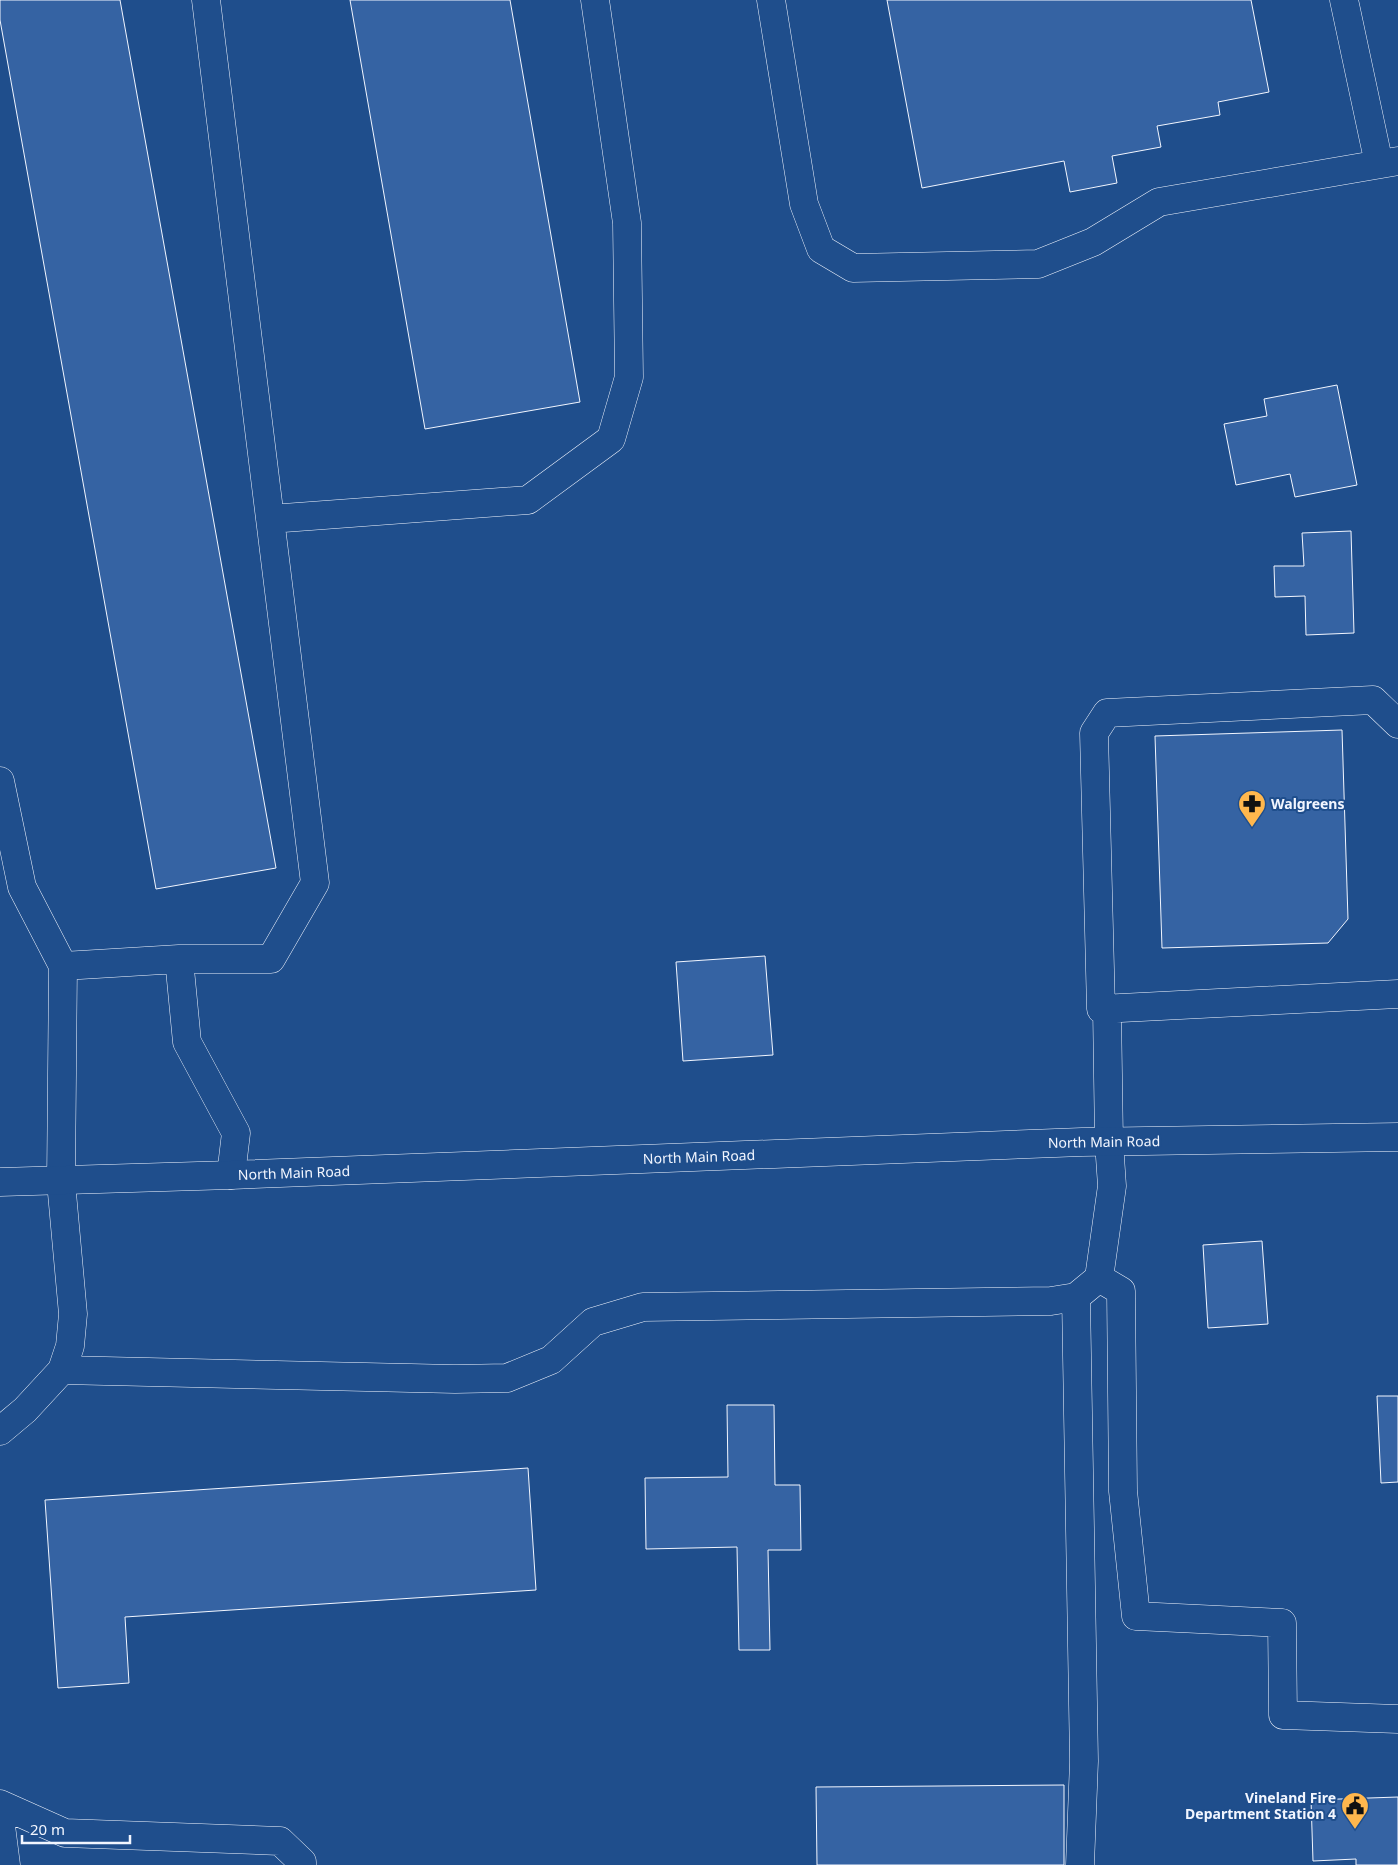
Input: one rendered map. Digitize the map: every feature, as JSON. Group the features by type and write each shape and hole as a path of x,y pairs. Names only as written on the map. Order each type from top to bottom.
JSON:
{"main road":[{"path":"63,966 179,960 271,959 315,883 206,0"},
{"path":"270,519 528,500 611,439 629,377 627,223 595,0"},
{"path":"771,0 804,204 821,249 853,268 1038,264 1093,242 1159,202 1389,163 1344,0"},
{"path":"1398,724 1374,700 1107,713 1094,733 1101,1009 1398,994"},
{"path":"0,780 11,888 63,966 61,1182 73,1314 70,1346 62,1370 25,1410 0,1431"},
{"path":"179,960 188,1042 236,1133 231,1175"},
{"path":"62,1370 507,1378 551,1360 593,1322 643,1307 1051,1301 1076,1297 1099,1278 1112,1186 1109,1142 1107,1009"},
{"name":"North Main Road","path":"0,1182 61,1182 1109,1142 1398,1136"},
{"path":"1099,1278 1121,1292 1123,1491 1136,1616 1282,1623 1282,1715 1398,1719"},
{"path":"1076,1297 1084,1761 1080,1865"},
{"path":"0,1804 66,1833 280,1841 302,1862 302,1865"},
{"path":"0,1818 6,1865"}],"building":[{"path":"0,0 120,0 276,868 156,889 0,20"},
{"path":"350,0 510,0 580,402 425,429"},
{"path":"887,0 1251,0 1269,92 1218,102 1220,115 1157,126 1161,147 1112,156 1117,183 1070,192 1064,161 922,188"},
{"path":"1337,385 1357,485 1295,497 1290,474 1236,485 1224,424 1267,416 1264,399"},
{"path":"1351,531 1354,633 1306,635 1305,596 1275,597 1274,566 1304,566 1302,533"},
{"name":"Walgreens","path":"1342,730 1348,919 1328,943 1162,948 1155,736"},
{"path":"765,956 773,1055 683,1061 676,962"},
{"path":"1262,1241 1268,1324 1208,1328 1203,1245"},
{"path":"1377,1396 1398,1396 1398,1482 1381,1483"},
{"path":"727,1405 774,1405 775,1485 800,1485 801,1550 768,1550 770,1650 739,1650 737,1547 646,1549 645,1478 728,1477"},
{"path":"528,1468 536,1590 125,1617 129,1683 58,1688 45,1500"},
{"path":"1064,1785 1064,1865 817,1865 816,1787"},
{"name":"Vineland Fire Department Station 4","path":"1398,1797 1398,1865 1356,1865 1356,1859 1313,1861 1311,1800"}],"place":[{"name":"Walgreens","path":"1252,828"},
{"name":"Vineland Fire Department Station 4","path":"1355,1830"}]}
